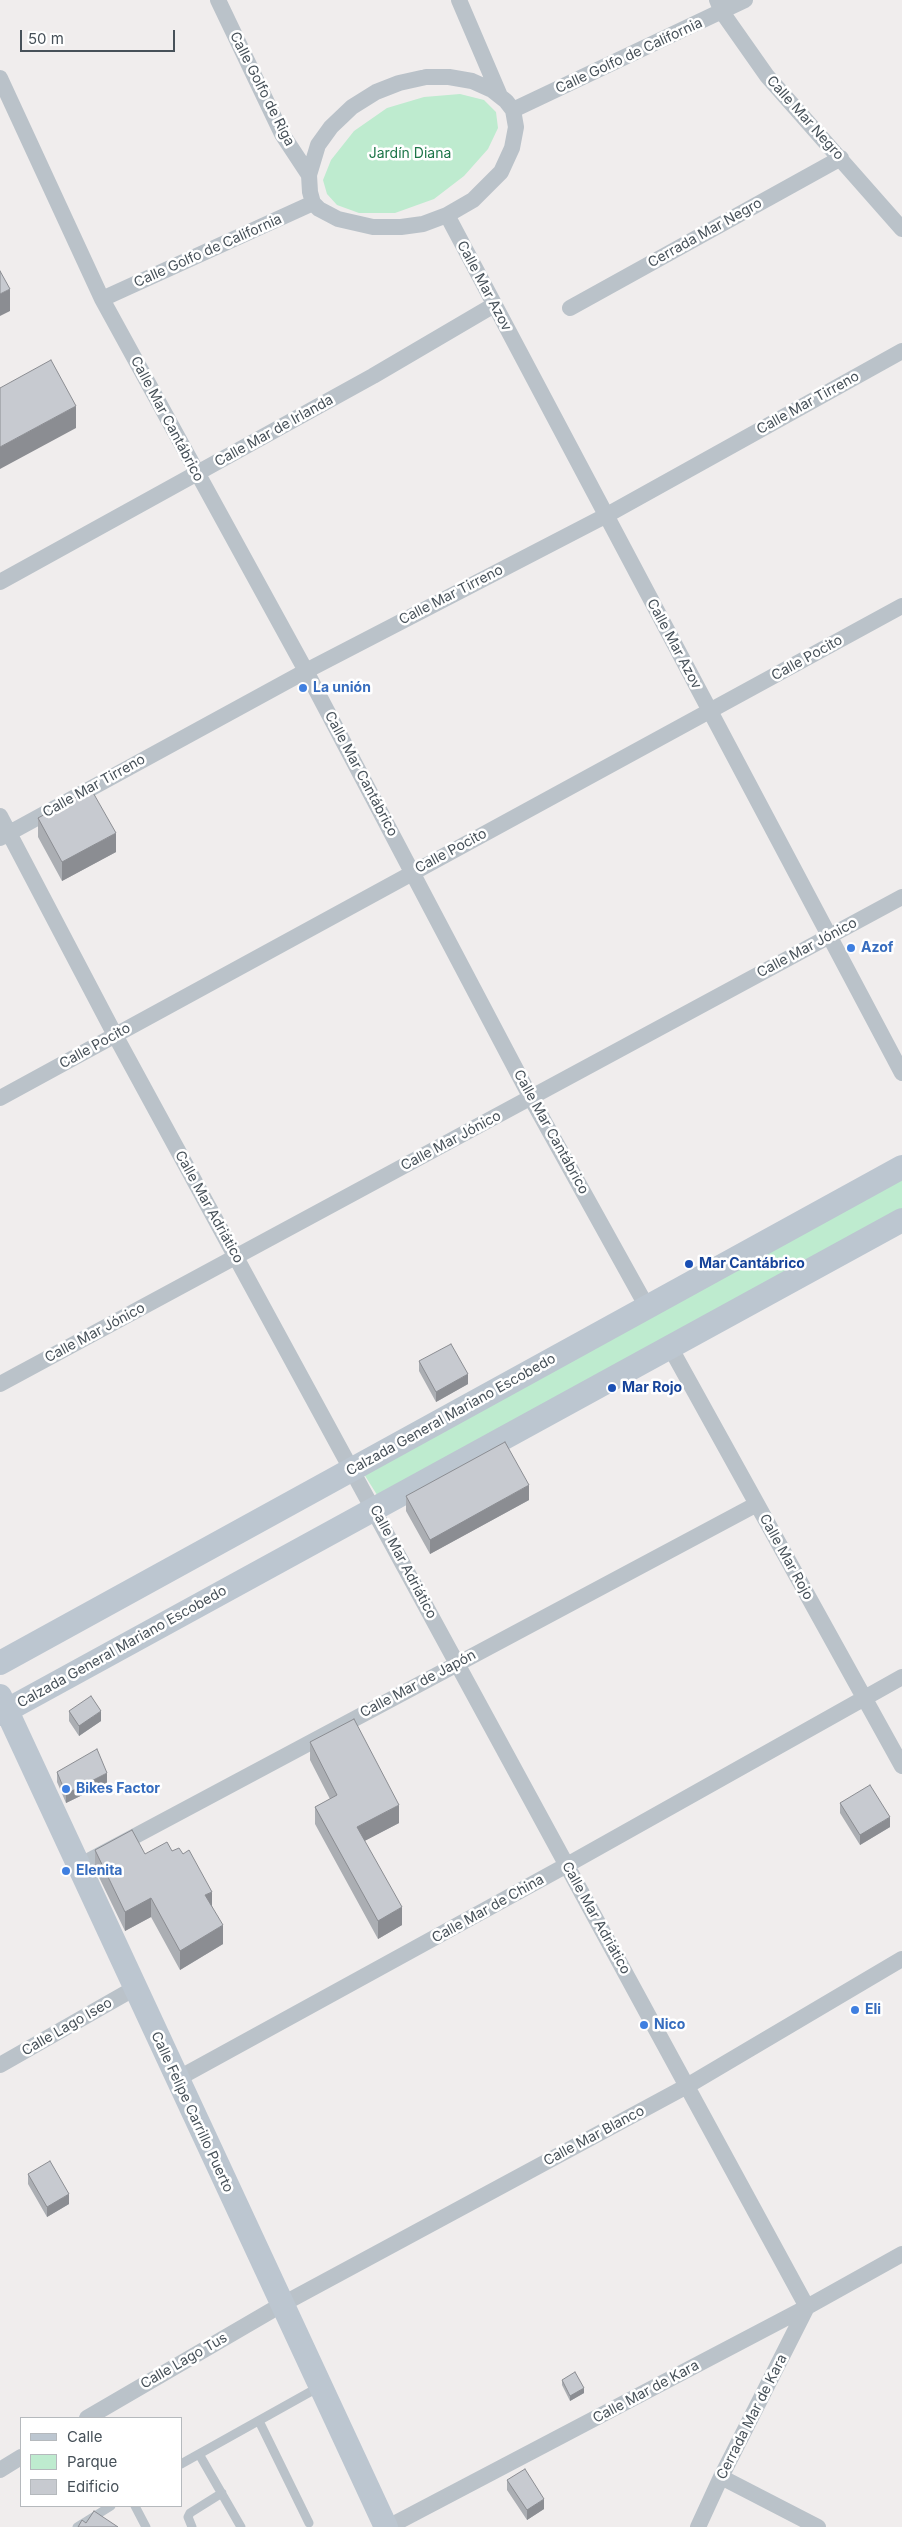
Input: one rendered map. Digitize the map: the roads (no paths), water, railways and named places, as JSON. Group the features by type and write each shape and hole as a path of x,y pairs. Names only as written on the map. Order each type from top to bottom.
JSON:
{"main road":[{"name":"Calzada General Mariano Escobedo","path":"0,1663 902,1167"},
{"name":"Calzada General Mariano Escobedo","path":"2,1707 374,1509 902,1220"},
{"name":"Calle Felipe Carrillo Puerto","path":"2,1707 79,1866 319,2387 387,2527"}],"street":[{"name":"Calle Golfo de Riga","path":"218,0 282,134 309,175"},
{"path":"458,0 500,96"},
{"name":"Calle Golfo de California","path":"513,110 720,6 745,0"},
{"name":"Calle Mar Negro","path":"720,6 767,76 902,229"},
{"path":"449,77 472,81 500,96 513,110 515,118 514,137 501,172 473,200 447,215 411,226 373,227 338,219 313,203 309,175 318,145 331,127 352,107 386,87 426,78 449,77"},
{"name":"Calle Mar Cantábrico","path":"0,78 102,299 196,474 306,671 532,1098 647,1307"},
{"name":"Cerrada Mar Negro","path":"570,308 841,158"},
{"name":"Calle Golfo de California","path":"102,299 313,203"},
{"name":"Calle Mar Azov","path":"447,215 902,1073"},
{"name":"Calle Mar de Irlanda","path":"0,582 196,474 494,305"},
{"name":"Calle Mar Tirreno","path":"5,836 306,671 607,515 902,351"},
{"name":"Calle Pocito","path":"0,1098 902,606"},
{"name":"Calle Mar Adriático","path":"0,816 5,836 374,1509 807,2307"},
{"name":"Calle Mar Jónico","path":"0,1384 902,897"},
{"name":"Calle Mar Rojo","path":"670,1347 902,1766"},
{"name":"Calle Mar de Japón","path":"79,1866 757,1504"},
{"name":"Calle Mar de China","path":"177,2079 567,1865 902,1677"},
{"name":"Calle Mar Blanco","path":"281,2304 687,2086 902,1959"},
{"name":"Calle Lago Iseo","path":"0,2065 135,1988"},
{"name":"Calle Mar de Kara","path":"387,2527 807,2307 902,2254"},
{"name":"Calle Lago Tus","path":"89,2417 281,2304"},
{"name":"Cerrada Mar de Kara","path":"698,2527 721,2477 807,2307"},
{"path":"0,2470 20,2458"},
{"path":"721,2477 818,2527"}],"lane":[{"path":"182,2463 319,2387"},
{"path":"259,2421 309,2523"},
{"path":"199,2454 241,2527"},
{"path":"192,2527 188,2517 190,2513 222,2493"},
{"path":"76,2527 109,2507"},
{"path":"136,2507 146,2527"}],"place":[{"name":"La unión","path":"303,688"},
{"name":"Azof","path":"851,948"},
{"name":"Mar Cantábrico","path":"689,1264"},
{"name":"Mar Rojo","path":"612,1388"},
{"name":"Bikes Factor","path":"66,1789"},
{"name":"Elenita","path":"66,1871"},
{"name":"Eli","path":"855,2010"},
{"name":"Nico","path":"644,2025"}],"park label":[{"name":"Jardín Diana","path":"410,154"}]}
